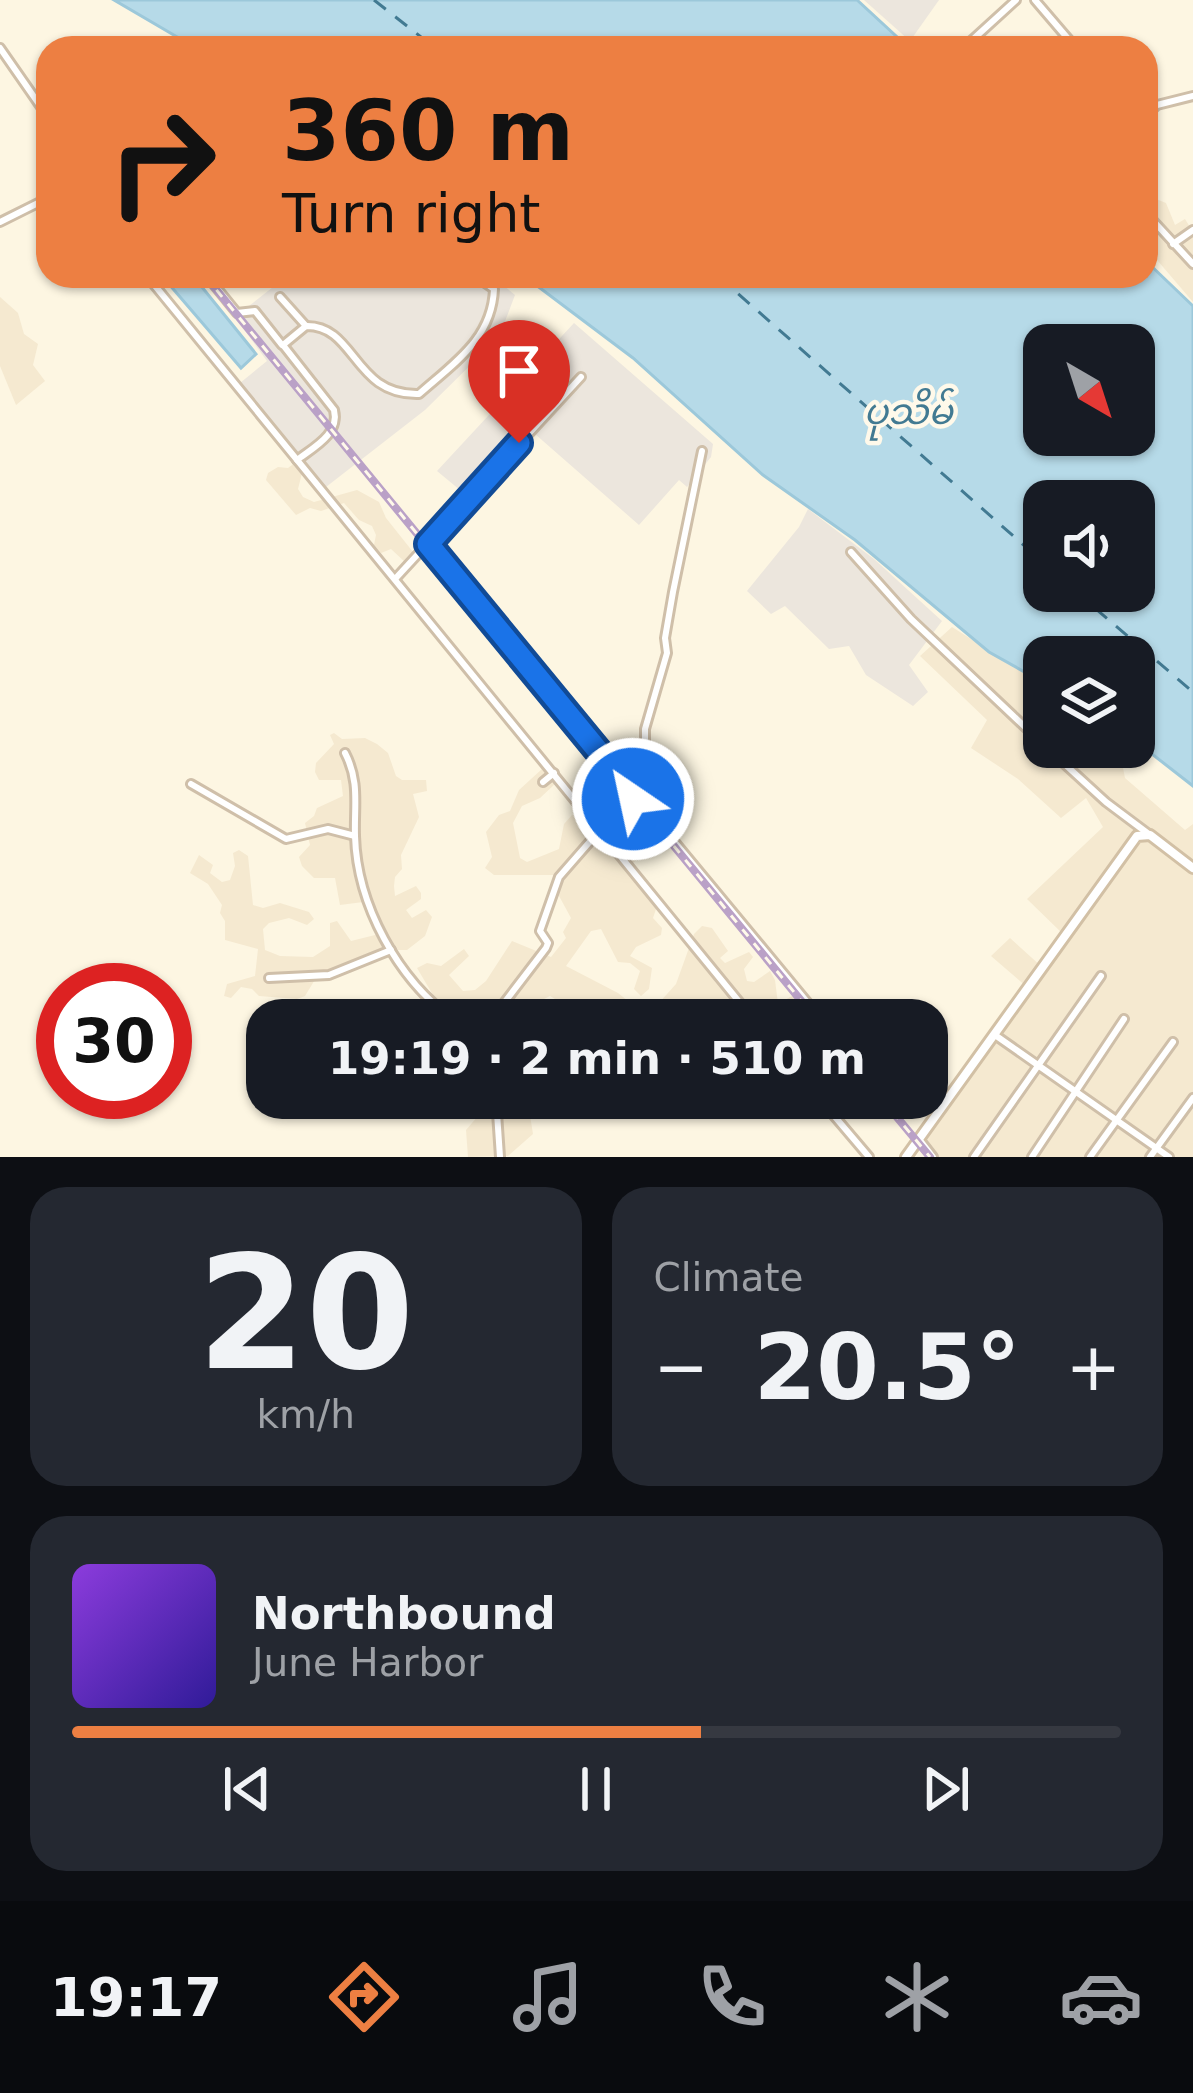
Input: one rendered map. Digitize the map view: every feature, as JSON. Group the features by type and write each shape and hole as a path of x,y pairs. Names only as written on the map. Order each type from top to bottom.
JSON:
{"street":[{"path":"977,36 1016,0"},
{"path":"1035,0 1066,36"},
{"path":"0,48 36,100"},
{"path":"1158,105 1193,96"},
{"path":"0,222 36,204"},
{"path":"1158,227 1193,264"},
{"path":"1173,244 1193,230"},
{"path":"157,288 737,999"},
{"path":"217,288 237,313 255,311 334,410 333,430 297,460"},
{"path":"280,297 306,326 329,330 379,386 398,395 419,394 482,334 493,309 493,288"},
{"path":"283,346 306,326"},
{"path":"395,579 581,377"},
{"path":"507,999 546,948 540,931 559,878 646,782 646,729 667,653 665,638 702,451"},
{"path":"428,544 804,999"},
{"path":"851,552 911,619 1023,725"},
{"path":"345,753 357,781 355,836 370,910 391,950 430,999"},
{"path":"1069,768 1193,868"},
{"path":"543,782 554,773"},
{"path":"191,784 286,839 328,829 355,836"},
{"path":"906,1157 1130,844 1137,836 1150,835"},
{"path":"268,978 328,975 391,950"},
{"path":"974,1157 1101,976"},
{"path":"1032,1157 1124,1019"},
{"path":"992,1033 1169,1157"},
{"path":"1090,1157 1173,1042"},
{"path":"1150,1157 1193,1098"},
{"path":"497,1119 500,1157"},
{"path":"837,1119 869,1157"},
{"path":"919,1139 934,1157"}],"shaded area":[{"path":"864,0 939,0 914,36 904,36"},
{"path":"1158,200 1166,203 1175,225 1185,219 1193,232 1193,302 1158,261"},
{"path":"272,288 507,288 515,295 499,337 425,410 326,487 240,383 267,361 235,317"},
{"path":"0,297 18,313 24,334 38,344 33,365 45,381 16,405 0,366"},
{"path":"574,323 713,444 711,457 687,487 679,480 639,525 535,434 472,500 437,471"},
{"path":"296,462 303,469 298,489 303,497 314,502 357,490 379,502 413,552 404,561 391,549 381,553 374,545 372,526 359,520 344,503 296,515 266,480 278,467 288,468"},
{"path":"808,509 874,559 942,621 909,665 928,692 913,706 866,675 849,646 829,649 785,606 771,614 747,591"},
{"path":"952,627 1023,672 1023,768 1123,768 1125,778 1185,830 1193,824 1193,1157 936,1157 926,1139 940,1119 948,1119 948,1106 1028,988 991,956 1010,938 1042,967 1065,936 1027,899 1103,827 1086,798 1061,818 1018,779 971,748 987,720 920,656"},
{"path":"330,735 365,738 388,753 396,776 426,780 427,791 413,794 419,817 401,855 402,869 394,886 395,896 416,886 421,893 421,899 406,910 412,918 426,910 432,917 425,936 407,950 387,950 319,973 305,996 297,999 259,996 241,987 231,998 224,996 227,984 255,976 258,949 225,940 222,905 208,884 190,873 199,855 213,865 210,873 222,882 230,880 233,853 239,850 248,856 253,905 263,908 280,903 309,912 314,919 307,925 289,918 269,923 263,929 265,950 280,956 313,957 330,946 330,923 337,921 351,941 383,933 371,901 340,905 335,878 314,878 299,857 310,845 305,823 317,808 343,796 341,780 319,780 315,772 316,763 334,744"},
{"path":"542,769 555,784 522,806 513,823 520,858 527,862 559,849 564,824 572,815 582,822 595,813 610,820 625,806 612,790 621,782 634,796 652,792 667,825 645,842 646,850 628,868 657,906 653,918 662,928 661,935 636,947 630,956 652,968 649,989 641,996 634,989 640,971 630,963 618,962 601,929 591,931 566,966 626,999 435,999 417,968 427,963 441,966 464,949 469,956 449,975 463,991 475,990 512,941 551,957 566,938 563,932 571,918 558,894 561,881 553,875 494,875 485,868 492,857 486,832 499,815 510,811 519,790"},
{"path":"702,926 712,928 728,951 720,958 725,963 749,952 753,957 744,969 747,981 754,982 770,971 777,999 662,999 676,984 694,934"},
{"path":"475,1119 531,1119 533,1134 508,1156 468,1157 466,1130"}],"water":[{"path":"114,0 857,0 896,36 176,36"},
{"name":"ပုသိမ်","path":"1158,272 1193,306 1193,786 1155,756 1155,636 1023,636 1023,671 989,652 855,540 763,475 633,358 540,288 1158,288"},
{"path":"172,288 203,288 256,354 241,368"}],"ferry route":[{"path":"374,0 420,36"},
{"path":"732,288 1023,545"},
{"path":"1100,612 1193,692"}],"railway":[{"path":"215,288 800,999"},
{"path":"898,1119 930,1157"}],"route":[{"path":"519,443 428,544 579,725 636,797 633,799"}]}
